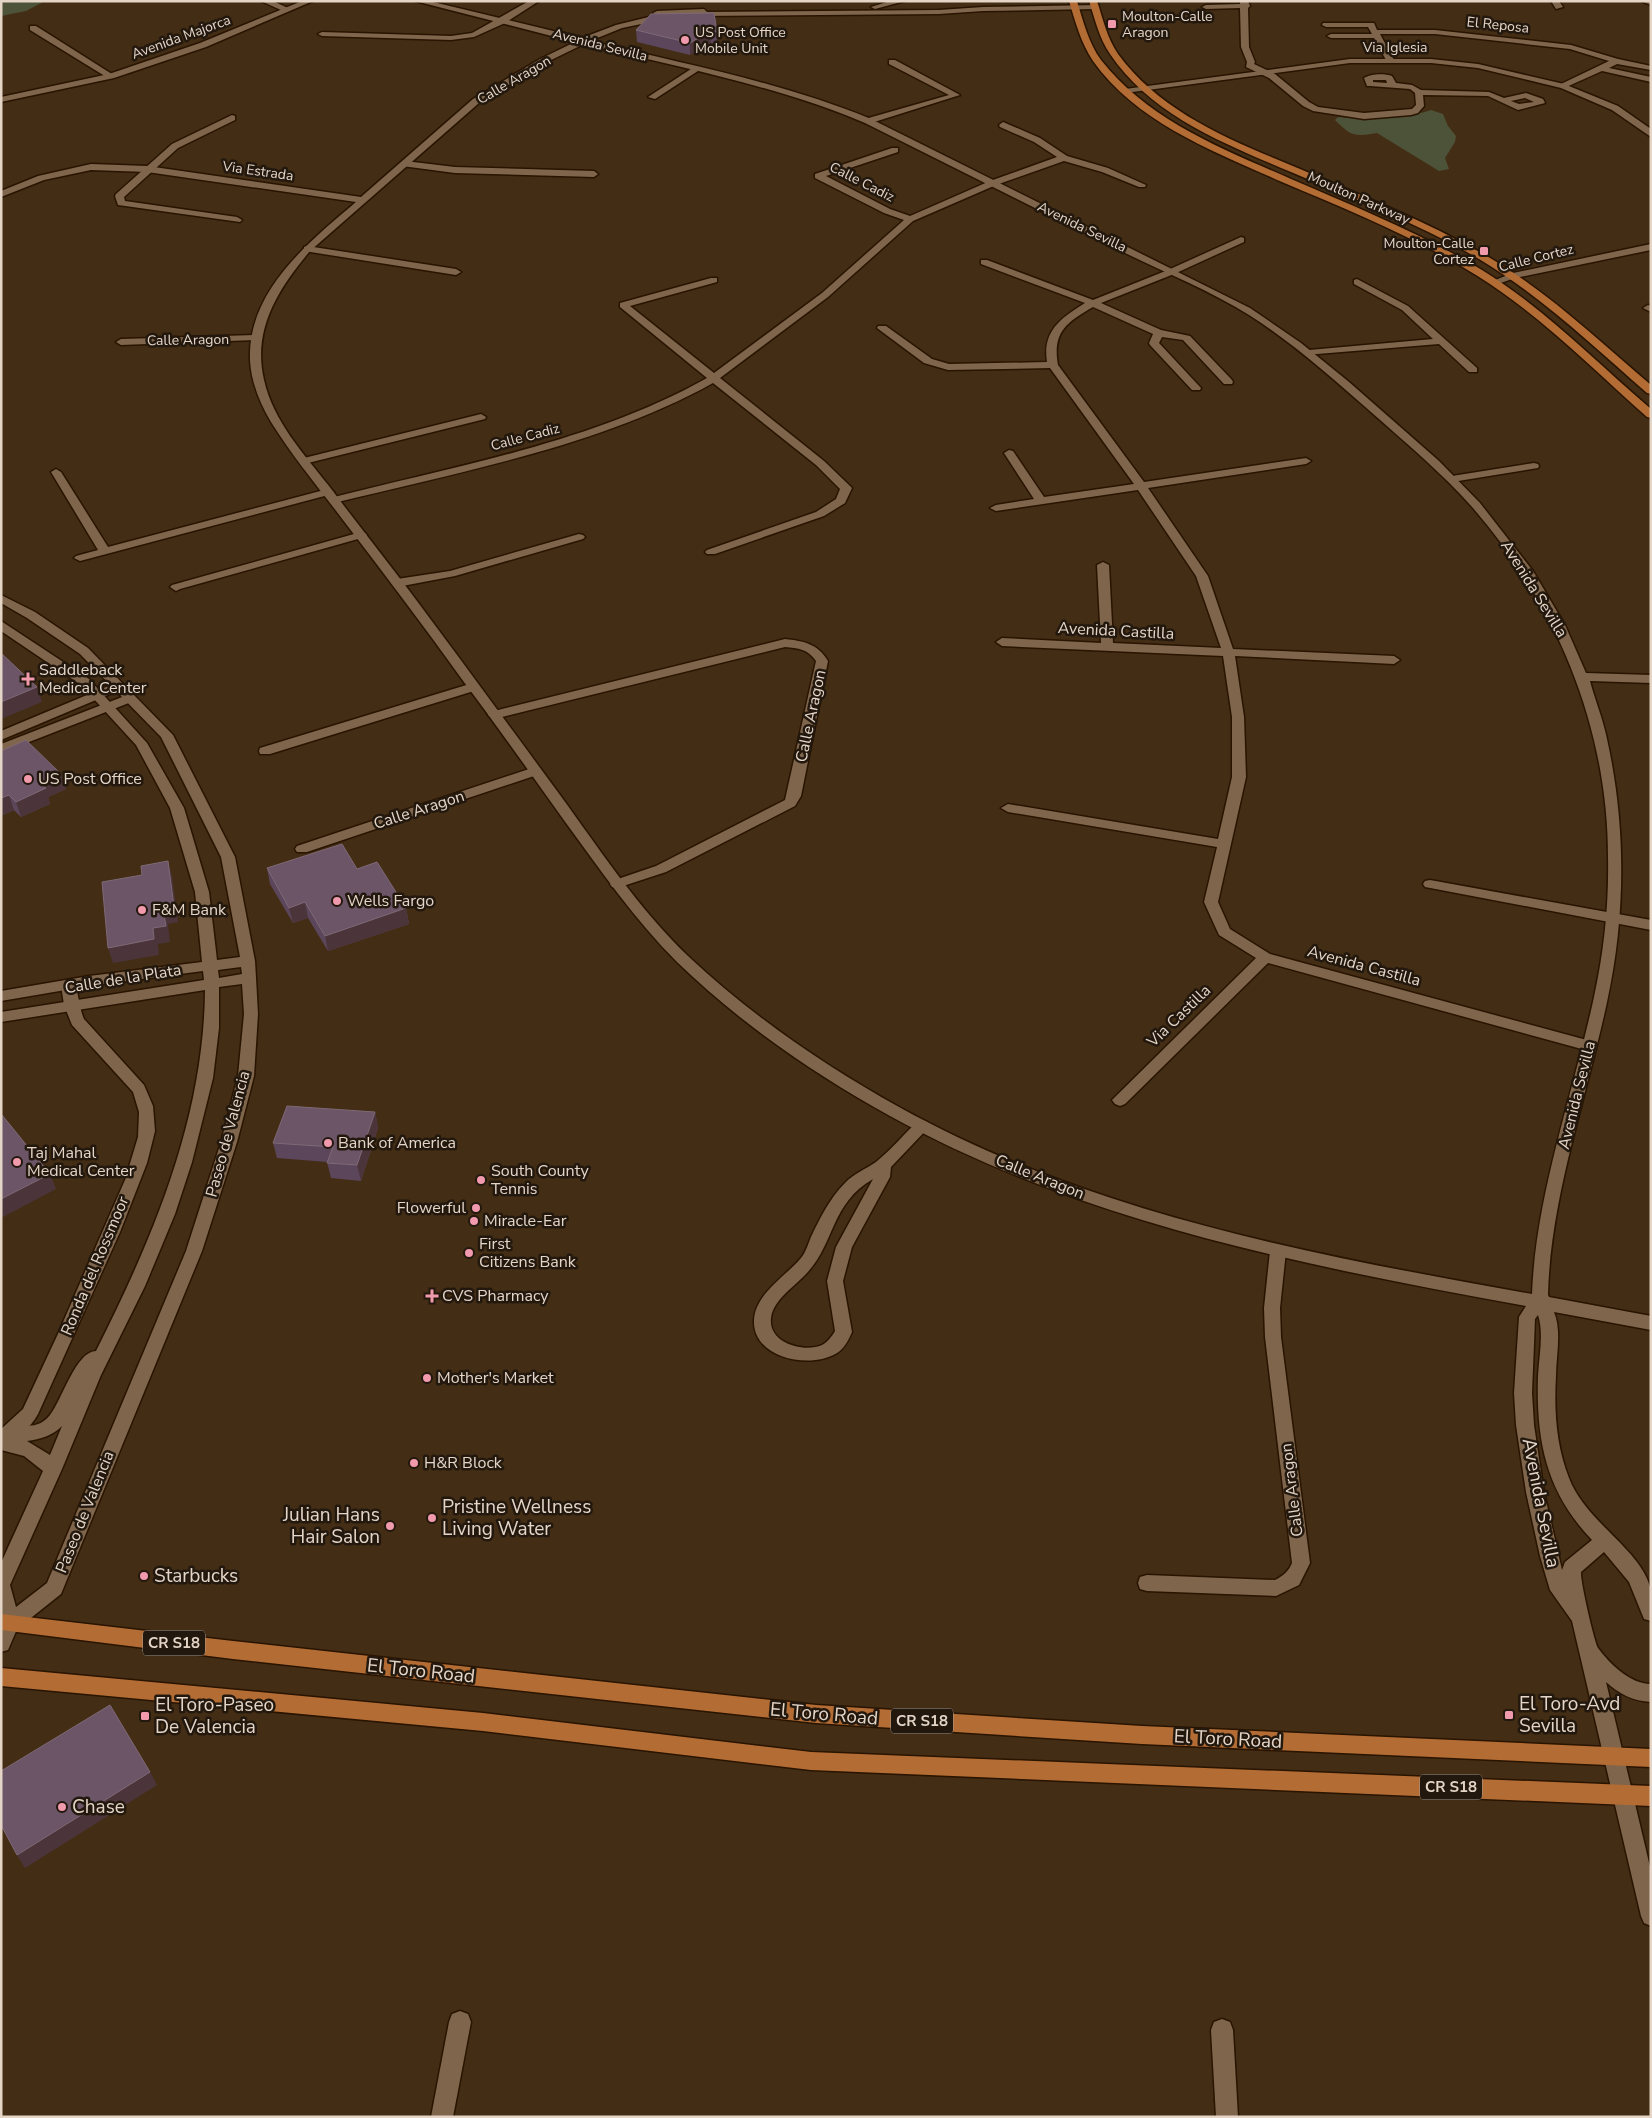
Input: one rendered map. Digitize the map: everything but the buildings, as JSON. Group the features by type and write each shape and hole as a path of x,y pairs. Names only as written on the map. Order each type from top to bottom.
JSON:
{"main road":[{"name":"Moulton Parkway","path":"1074,4 1095,57 1125,91 1156,115 1209,146 1423,241 1495,282 1542,319 1651,415"},
{"name":"Moulton Parkway","path":"1094,4 1113,53 1124,68 1162,103 1208,132 1424,228 1517,278 1651,391"},
{"name":"El Toro Road","path":"5,1623 816,1714 1142,1735 1651,1758"},
{"name":"CR S18","path":"1,1676 483,1722 810,1761 1651,1796"}],"street":[{"path":"265,1 286,9"},
{"name":"Avenida Majorca","path":"1,100 111,76 203,45 309,1"},
{"name":"Avenida Sevilla","path":"419,1 787,91 868,121 1172,271 1247,310 1281,331 1309,353 1452,479 1490,520 1523,565 1557,621 1582,676 1607,759 1616,836 1617,880 1604,982 1565,1139 1545,1233 1539,1302 1527,1317 1523,1393 1525,1425 1535,1492 1549,1556 1560,1590 1583,1622 1623,1794"},
{"path":"322,34 451,38 474,35 535,1"},
{"name":"Calle Aragon","path":"901,1 876,6 650,17 622,24 583,41 504,83 476,101 307,249 274,290 262,314 255,338 255,361 259,384 273,420 397,583 617,884 648,923 686,962 759,1024 829,1074 922,1126 1032,1176 1128,1211 1278,1251 1651,1323"},
{"path":"1645,1 1651,3"},
{"name":"Calle Aragon","path":"963,2 1094,4"},
{"name":"Calle Aragon","path":"847,7 939,12 1074,4"},
{"path":"1206,7 1245,4 1241,16 1245,46 1252,62 1249,65 1272,76 1306,104 1316,109 1341,114 1368,116 1410,112 1420,106 1420,92"},
{"path":"1326,25 1375,31"},
{"path":"33,28 111,76"},
{"path":"1331,36 1375,31"},
{"path":"1375,31 1390,60"},
{"name":"El Reposa","path":"1375,31 1435,32 1571,47 1616,61 1651,68"},
{"name":"Via Iglesia","path":"1125,91 1350,61 1431,61 1478,66 1564,86 1615,108 1651,134"},
{"path":"1564,86 1616,61"},
{"path":"868,121 956,95 892,62"},
{"path":"1600,68 1651,80"},
{"path":"652,97 697,69"},
{"path":"1370,84 1392,84 1412,87 1420,92 1489,94 1505,100 1516,107 1541,103 1526,95 1505,100"},
{"path":"232,118 175,146 119,196 121,202 237,220"},
{"path":"1003,125 1037,140 1064,158 1104,170 1142,185"},
{"name":"Calle Cadiz","path":"896,150 818,176 887,211 910,219"},
{"path":"993,183 1064,158"},
{"path":"405,164 455,170 594,174"},
{"name":"Via Estrada","path":"1,194 41,178 91,167 147,169 364,200"},
{"name":"Calle Cadiz","path":"331,496 542,448 639,414 682,396 714,378 825,295 910,219 993,183"},
{"path":"882,328 928,361 948,367 1053,365 1050,348 1054,334 1069,317 1092,303 1242,240"},
{"name":"Calle Cortez","path":"1517,278 1651,246"},
{"path":"307,249 456,272"},
{"name":"Calle Cortez","path":"1495,282 1651,255"},
{"path":"984,262 1072,294 1158,333 1186,338 1228,382"},
{"path":"710,552 820,514 841,501 846,488 820,463 624,305 714,280"},
{"path":"1357,282 1405,308 1473,370"},
{"path":"1158,333 1154,342 1196,388"},
{"name":"Calle Aragon","path":"121,342 255,338"},
{"path":"1309,353 1441,341"},
{"name":"Avenida Castilla","path":"1053,365 1142,487 1202,576 1229,654 1238,717 1239,777 1211,902 1224,932 1265,958 1589,1046"},
{"path":"304,461 481,417"},
{"path":"1008,453 1041,501"},
{"path":"996,508 1306,461"},
{"path":"1452,479 1534,466"},
{"path":"56,472 105,552"},
{"path":"80,558 331,496"},
{"path":"176,586 361,535"},
{"path":"397,583 451,574 579,537"},
{"path":"1103,565 1108,648"},
{"name":"Paseo de Valencia","path":"1,598 31,615 84,651 167,735 228,857 249,970 251,1014 246,1076 229,1142 194,1251 116,1434 54,1588 5,1623 1,1644"},
{"path":"1,625 84,682 142,743 178,808 202,892 212,984 212,1028 205,1078 184,1162 167,1214 137,1286 92,1375 54,1469 1,1585 5,1623"},
{"name":"Avenida Castilla","path":"1002,642 1229,654 1394,660"},
{"name":"Calle Aragon","path":"494,715 785,643 804,644 818,651 822,661 794,796 790,803 661,869 617,884"},
{"path":"1582,676 1651,679"},
{"path":"1,736 118,686"},
{"path":"265,751 473,687"},
{"path":"1,749 130,698"},
{"name":"Calle Aragon","path":"302,848 535,771"},
{"path":"1008,808 1223,844"},
{"path":"1430,884 1651,925"},
{"name":"Via Castilla","path":"1120,1100 1265,958"},
{"name":"Calle de la Plata","path":"1,996 68,984 211,965 249,970"},
{"name":"Calle de la Plata","path":"1,1017 71,1004 212,984 249,970"},
{"name":"Ronda del Rossmoor","path":"3,1438 29,1414 106,1247 141,1155 146,1136 147,1116 145,1102 139,1089 77,1021 71,1004 68,984"},
{"path":"883,1165 879,1183 844,1247 835,1281 844,1332 838,1342 829,1349 802,1355 786,1352 764,1333 761,1321 765,1307 808,1261 834,1207 851,1186 883,1165 922,1126"},
{"name":"Calle Aragon","path":"1148,1583 1276,1588 1288,1584 1298,1574 1301,1563 1273,1337 1272,1308 1278,1251"},
{"name":"Avenida Sevilla","path":"1539,1302 1550,1317 1547,1412 1553,1454 1566,1492 1585,1518 1635,1575 1651,1612"},
{"path":"3,1438 25,1436 43,1431 57,1422 75,1384 90,1360 106,1346"},
{"path":"3,1438 40,1454 54,1469"},
{"path":"1583,1622 1571,1575 1572,1568 1604,1540"},
{"path":"1590,1652 1626,1688 1642,1694 1651,1693"},
{"path":"1623,1794 1643,1852 1651,1916"},
{"path":"442,2117 460,2022"},
{"path":"1222,2030 1227,2117"}],"green space":[{"path":"1,1 45,1 26,11 1,16"},
{"path":"1431,110 1443,114 1448,126 1456,136 1455,142 1445,158 1449,169 1439,171 1377,133 1353,134 1335,120 1338,117 1374,118 1408,116"}],"place":[{"name":"Moulton-Calle Aragon","path":"1112,24"},
{"name":"US Post Office Mobile Unit","path":"685,40"},
{"name":"Moulton-Calle Cortez","path":"1484,251"},
{"name":"Saddleback Medical Center","path":"28,679"},
{"name":"US Post Office","path":"28,779"},
{"name":"Wells Fargo","path":"337,901"},
{"name":"F&M Bank","path":"142,910"},
{"name":"Bank of America","path":"328,1143"},
{"name":"Taj Mahal Medical Center","path":"17,1162"},
{"name":"South County Tennis","path":"481,1180"},
{"name":"Flowerful","path":"476,1208"},
{"name":"Miracle-Ear","path":"474,1221"},
{"name":"First Citizens Bank","path":"469,1253"},
{"name":"CVS Pharmacy","path":"432,1296"},
{"name":"Mother's Market","path":"427,1378"},
{"name":"H&R Block","path":"414,1463"},
{"name":"Pristine Wellness Living Water","path":"432,1518"},
{"name":"Julian Hans Hair Salon","path":"390,1526"},
{"name":"Starbucks","path":"144,1576"},
{"name":"El Toro-Avd Sevilla","path":"1509,1715"},
{"name":"El Toro-Paseo De Valencia","path":"145,1716"},
{"name":"Chase","path":"62,1807"}]}
